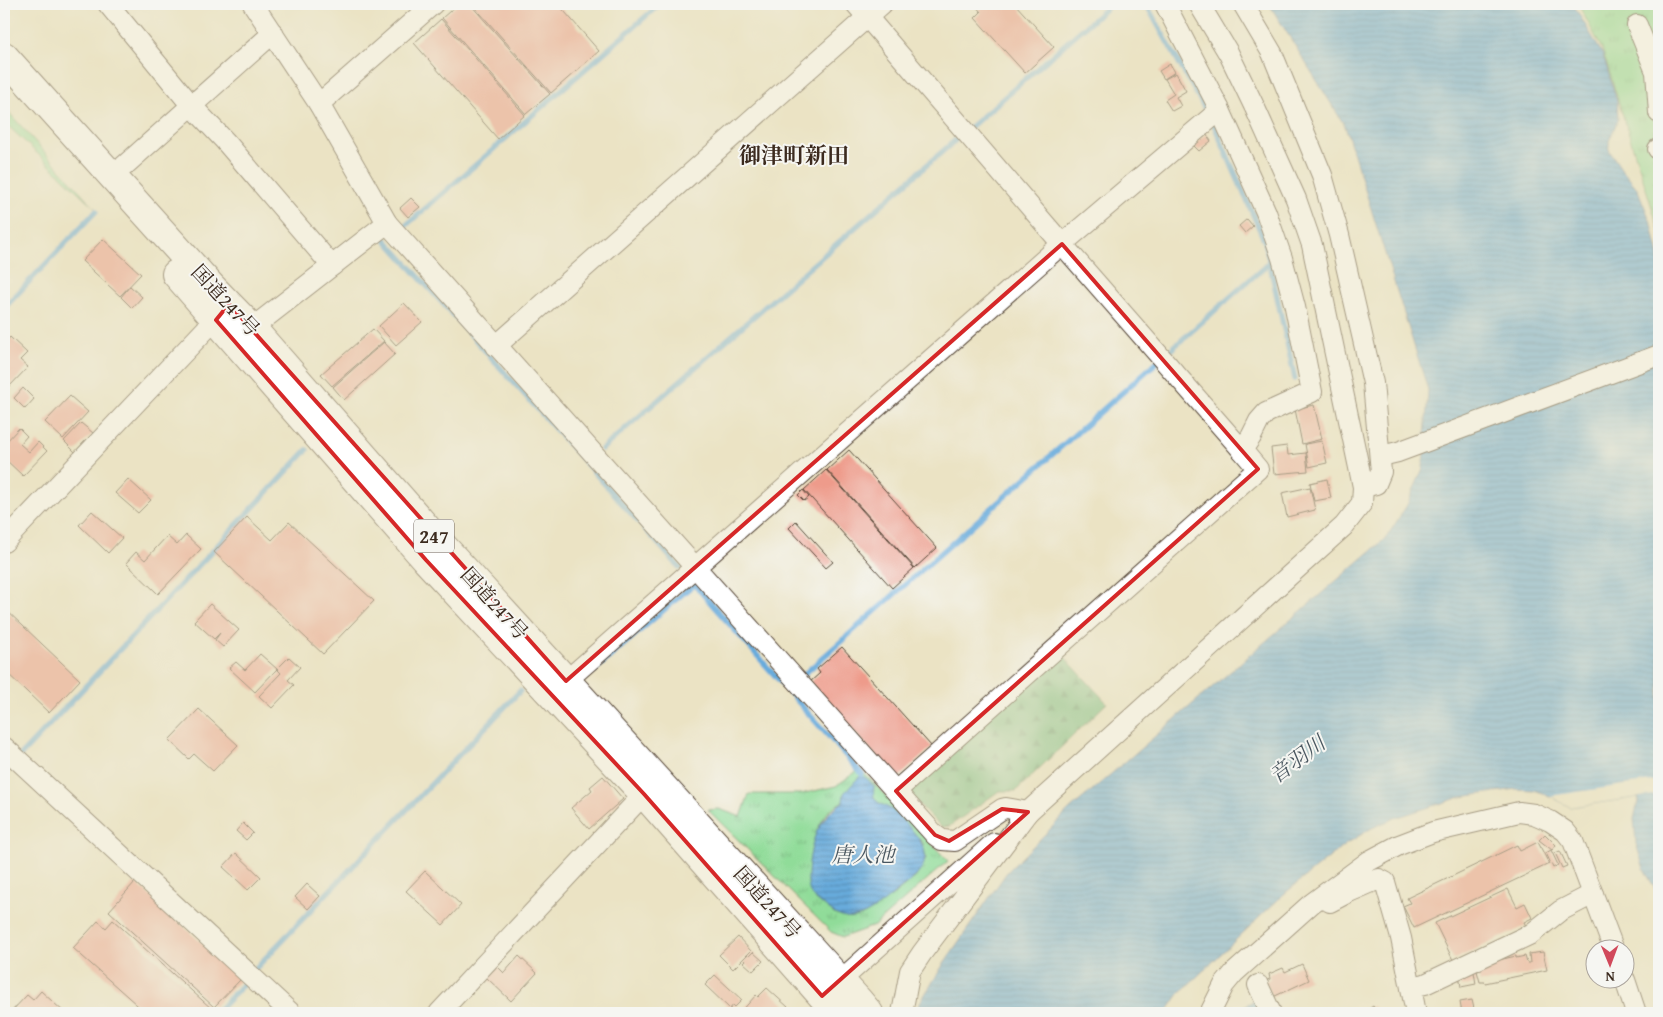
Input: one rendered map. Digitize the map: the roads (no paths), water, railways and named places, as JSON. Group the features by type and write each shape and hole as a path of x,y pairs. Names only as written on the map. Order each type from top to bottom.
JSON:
{"highway":[{"name":"国道247号","path":"4,56 222,312 426,560 833,997 868,1013"},
{"name":"国道247号","path":"4,76 222,312 252,328 425,526 566,681 833,997"}],"street":[{"path":"108,4 191,105 332,266"},
{"path":"253,4 319,104 387,223 935,835 942,840 954,841 1002,809 1028,812"},
{"path":"319,104 434,4"},
{"path":"1165,4 1220,110 1266,212 1282,258 1295,307 1312,392 1266,413 1259,421 1242,450"},
{"path":"833,997 1028,812 1344,526 1362,503 1363,487 1312,244 1296,199 1255,108 1229,54 1199,4"},
{"path":"1243,4 1272,53 1322,174 1339,235 1389,454 1376,484 1363,487"},
{"path":"496,346 869,8 1062,244 1258,469 896,791"},
{"path":"1637,25 1656,72 1659,113"},
{"path":"124,166 273,33"},
{"path":"566,681 1062,244 1220,110"},
{"path":"252,328 387,223"},
{"path":"4,542 222,312"},
{"path":"1389,454 1659,355"},
{"path":"4,747 291,1013"},
{"path":"439,1013 644,794"},
{"path":"902,1013 910,971 1028,812"},
{"path":"1210,1013 1224,986 1234,973 1311,904 1369,860 1399,844 1433,832 1519,812 1534,814 1550,821 1565,831 1573,842 1610,940"},
{"path":"1311,904 1319,906 1328,904 1378,879 1385,882 1401,938 1416,1013"},
{"path":"1411,987 1425,984 1531,934 1560,911 1593,894"},
{"path":"1258,985 1271,1013"},
{"path":"1628,990 1636,1013"}],"water":[{"name":"音羽川","path":"1269,4 1573,4 1603,55 1617,101 1618,119 1609,141 1609,150 1637,188 1652,225 1659,256 1659,896 1644,869 1636,844 1634,819 1639,797 1570,807 1534,790 1516,789 1461,797 1395,818 1372,828 1346,844 1284,894 1179,994 1166,1013 916,1013 919,1004 948,957 1007,872 1069,810 1386,538 1407,505 1423,468 1428,390 1345,126"},
{"name":"唐人池","path":"862,774 874,786 874,795 877,802 892,810 919,839 925,852 925,859 924,864 914,878 882,904 860,916 847,918 839,916 812,896 808,883 809,863 815,835 820,825 843,802 844,793"},
{"path":"1259,998 1265,1013 1237,1013 1236,1010"}],"waterway":[{"path":"403,228 660,4"},
{"path":"602,449 1111,4"},
{"path":"1146,4 1214,125 1265,242 1295,379"},
{"path":"4,308 96,211"},
{"path":"384,238 680,568"},
{"path":"802,676 1271,261"},
{"path":"4,773 307,450"},
{"path":"592,672 694,584 862,774"},
{"path":"254,970 520,691"},
{"path":"216,1013 246,981"}],"district":[{"name":"御津町新田","path":"794,155"}]}
